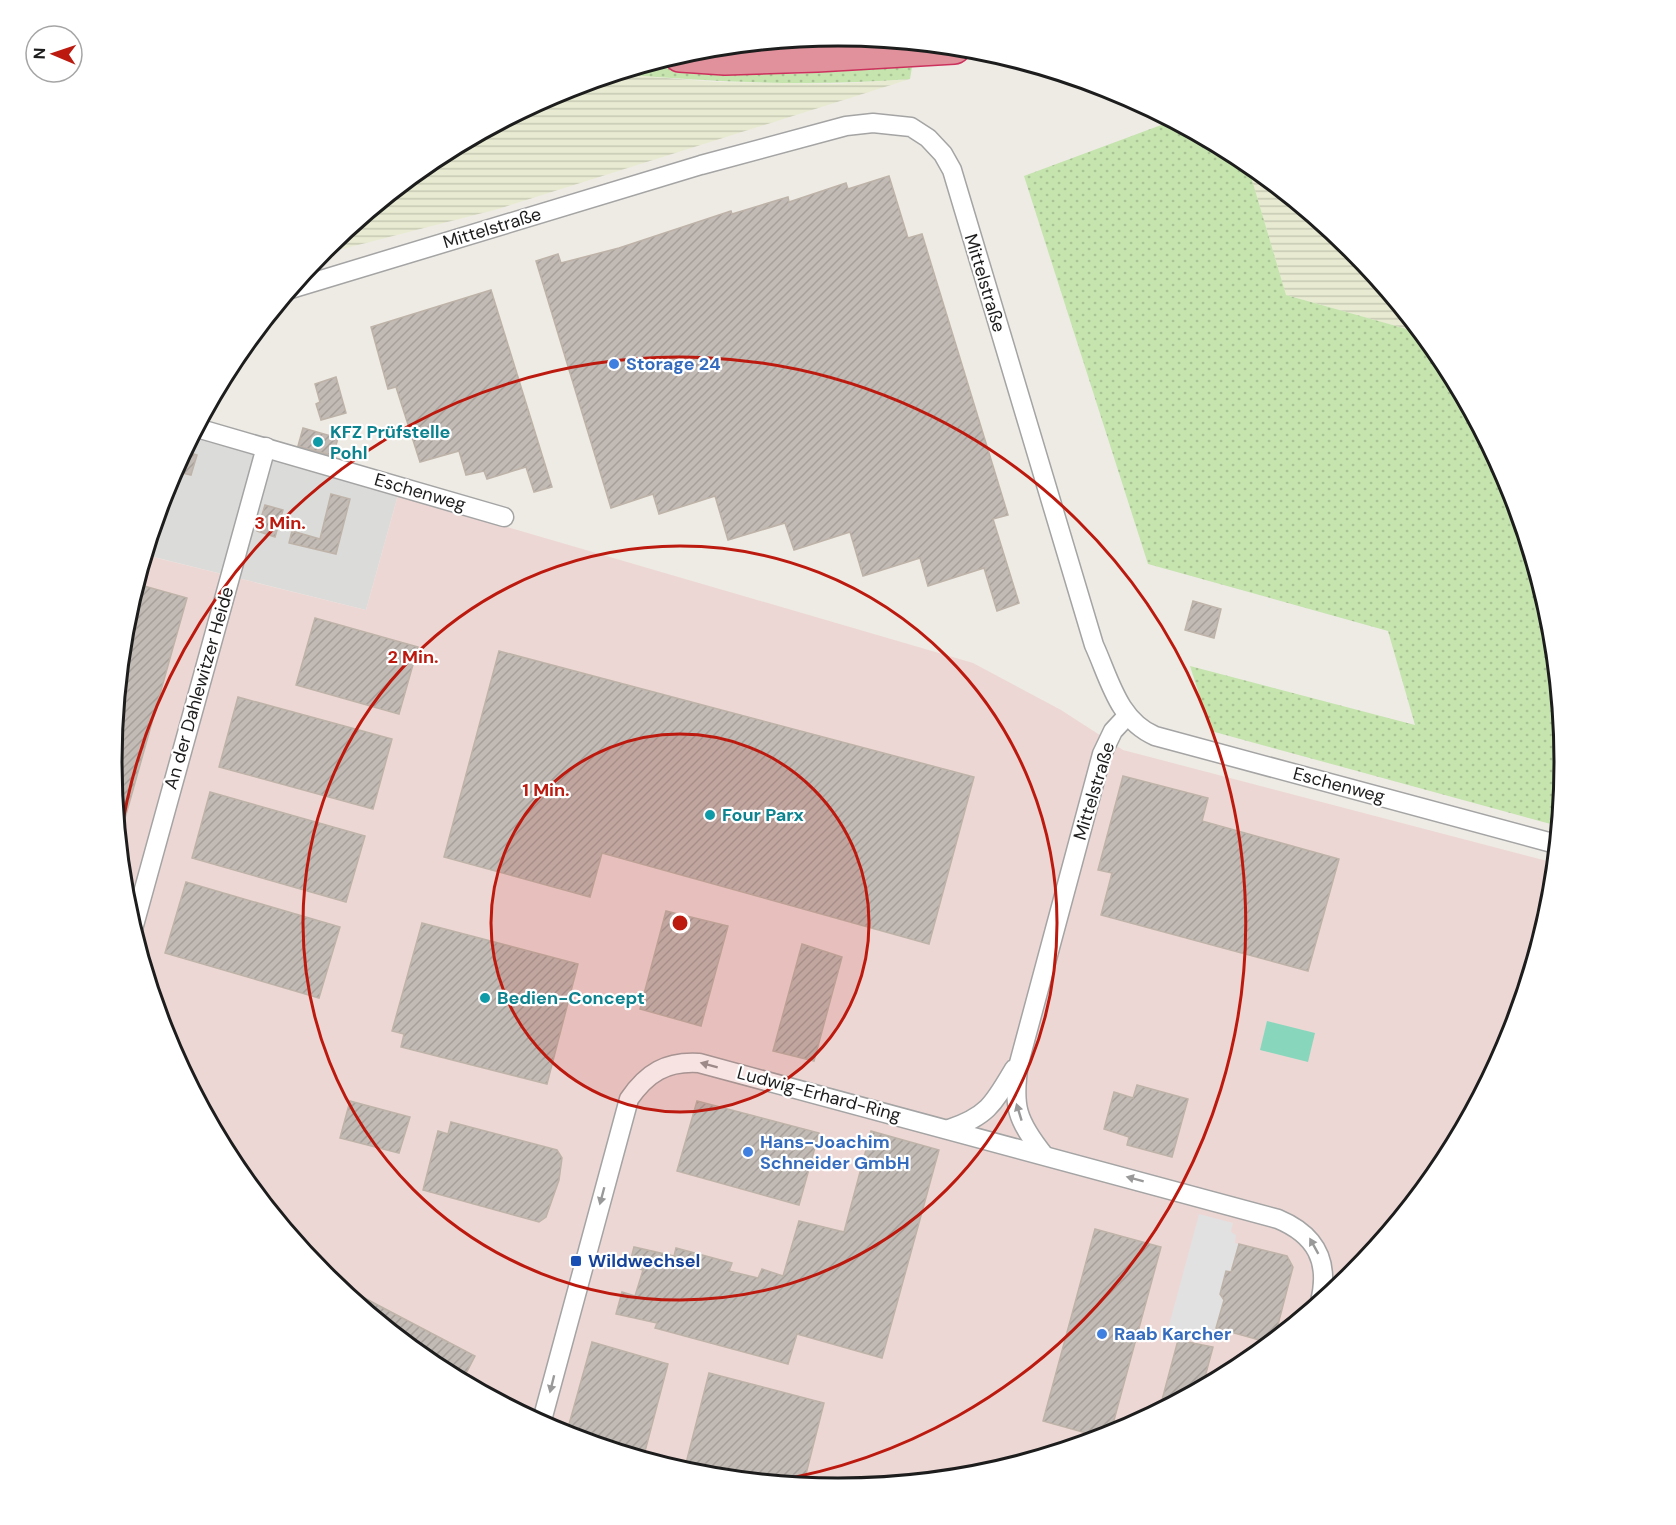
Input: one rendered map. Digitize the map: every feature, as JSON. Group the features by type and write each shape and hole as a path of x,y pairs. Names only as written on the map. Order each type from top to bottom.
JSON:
{"highway":[{"path":"716,57 903,50"}],"street":[{"name":"Mittelstraße","path":"305,285 701,165 818,133 873,123 911,127 936,146 952,170 1094,645 1126,717 1113,731 1102,753 1018,1063 1014,1092 1016,1108 1025,1131 1044,1155"},
{"name":"Eschenweg","path":"204,430 504,517"},
{"name":"An der Dahlewitzer Heide","path":"138,911 266,447"},
{"name":"Eschenweg","path":"1126,717 1139,729 1155,736 1549,842"},
{"name":"Ludwig-Erhard-Ring","path":"543,1415 629,1100 642,1081 652,1072 681,1062 699,1063 1278,1218 1309,1237 1318,1252 1324,1274 1322,1290"},
{"name":"Mittelstraße","path":"948,1129 973,1121 993,1104 1018,1063"}],"shaded area":[{"path":"200,439 398,495 366,610 152,557 177,488"},
{"path":"398,495 973,663 1061,710 1123,750 1547,861 1530,948 1516,993 1480,1079 1458,1120 1406,1198 1376,1235 1310,1301 1274,1331 1196,1383 1155,1405 1068,1441 1023,1454 978,1465 885,1477 791,1477 745,1472 698,1465 608,1441 521,1405 440,1358 366,1301 300,1235 243,1160 196,1079 160,993 146,948 128,856 122,762 128,669 136,623 152,557 366,610"},
{"path":"1199,1214 1233,1223 1231,1232 1236,1235 1235,1243 1239,1244 1231,1272 1220,1294 1224,1300 1212,1341 1168,1329"}],"green space":[{"path":"912,67 910,79 836,83 638,75 665,68 793,74"},
{"path":"637,76 717,82 838,84 910,79 498,209 338,250 402,194 480,142 521,120 608,84"},
{"path":"1163,124 1196,142 1251,178 1286,295 1408,329 1458,405 1480,446 1516,532 1530,577 1548,669 1552,716 1554,762 1551,824 1211,731 1190,666 1415,725 1388,631 1148,564 1024,176"},
{"path":"1251,178 1310,224 1344,256 1376,290 1408,329 1286,295"},
{"path":"1267,1021 1315,1033 1308,1062 1260,1050"}],"building":[{"path":"889,176 908,238 922,234 1008,515 993,519 1019,603 997,611 984,568 928,586 920,558 863,576 850,532 794,550 785,523 728,540 715,496 659,514 653,494 611,508 536,261 558,254 561,263 619,248 731,211 732,214 788,197 789,202 846,183 848,189"},
{"path":"491,290 552,487 534,492 526,467 487,479 484,471 466,475 459,451 420,462 396,387 388,389 371,327"},
{"path":"336,377 346,413 321,420 316,404 320,402 315,384"},
{"name":"KFZ Prüfstelle Pohl","path":"303,428 338,438 333,456 298,446"},
{"path":"193,454 197,455 191,475 184,473"},
{"path":"331,494 350,499 336,554 289,543 292,531 320,539"},
{"path":"265,505 283,510 275,537 257,531"},
{"path":"144,586 187,598 125,819 122,762 124,716 128,669"},
{"path":"1193,601 1221,609 1214,638 1185,630"},
{"path":"315,618 418,647 399,714 296,685"},
{"name":"Four Parx","path":"499,651 974,777 929,944 602,853 590,897 444,857"},
{"path":"238,697 392,739 373,809 219,767"},
{"path":"1123,776 1208,798 1202,821 1339,859 1308,971 1101,915 1112,873 1098,870"},
{"path":"210,792 365,836 346,902 192,858"},
{"path":"186,882 340,927 319,998 165,953"},
{"path":"666,911 728,926 701,1026 640,1009"},
{"name":"Bedien-Concept","path":"422,923 578,964 547,1084 401,1047 404,1034 392,1031"},
{"path":"802,944 842,957 814,1061 773,1051"},
{"path":"1137,1085 1188,1099 1172,1157 1127,1145 1129,1137 1104,1129 1114,1092 1133,1098"},
{"path":"350,1101 410,1117 399,1153 340,1138"},
{"name":"Hans-Joachim Schneider GmbH","path":"697,1101 819,1133 799,1205 677,1171"},
{"path":"451,1122 557,1150 562,1158 559,1180 546,1217 539,1222 423,1190 438,1131 448,1134"},
{"path":"871,1131 939,1150 882,1358 797,1334 788,1364 655,1328 657,1323 616,1314 622,1292 635,1296 643,1270 629,1266 634,1247 674,1256 676,1248 732,1263 729,1271 758,1278 762,1269 783,1276 799,1221 844,1232"},
{"name":"Raab Karcher","path":"1095,1229 1161,1247 1113,1424 1088,1433 1043,1421"},
{"path":"1239,1244 1287,1256 1293,1267 1277,1329 1261,1340 1216,1328 1224,1300 1220,1294 1226,1271 1231,1272"},
{"path":"361,1296 475,1356 466,1374 402,1331"},
{"path":"1178,1340 1213,1347 1205,1377 1162,1401"},
{"path":"592,1342 668,1364 645,1452 569,1426"},
{"path":"709,1373 824,1403 805,1477 745,1472 686,1462"}],"place":[{"name":"Storage 24","path":"614,364"},
{"name":"KFZ Prüfstelle Pohl","path":"318,442"},
{"name":"Four Parx","path":"710,815"},
{"name":"Bedien-Concept","path":"485,998"},
{"name":"Hans-Joachim Schneider GmbH","path":"748,1152"},
{"name":"Wildwechsel","path":"576,1261"},
{"name":"Raab Karcher","path":"1102,1334"}]}
